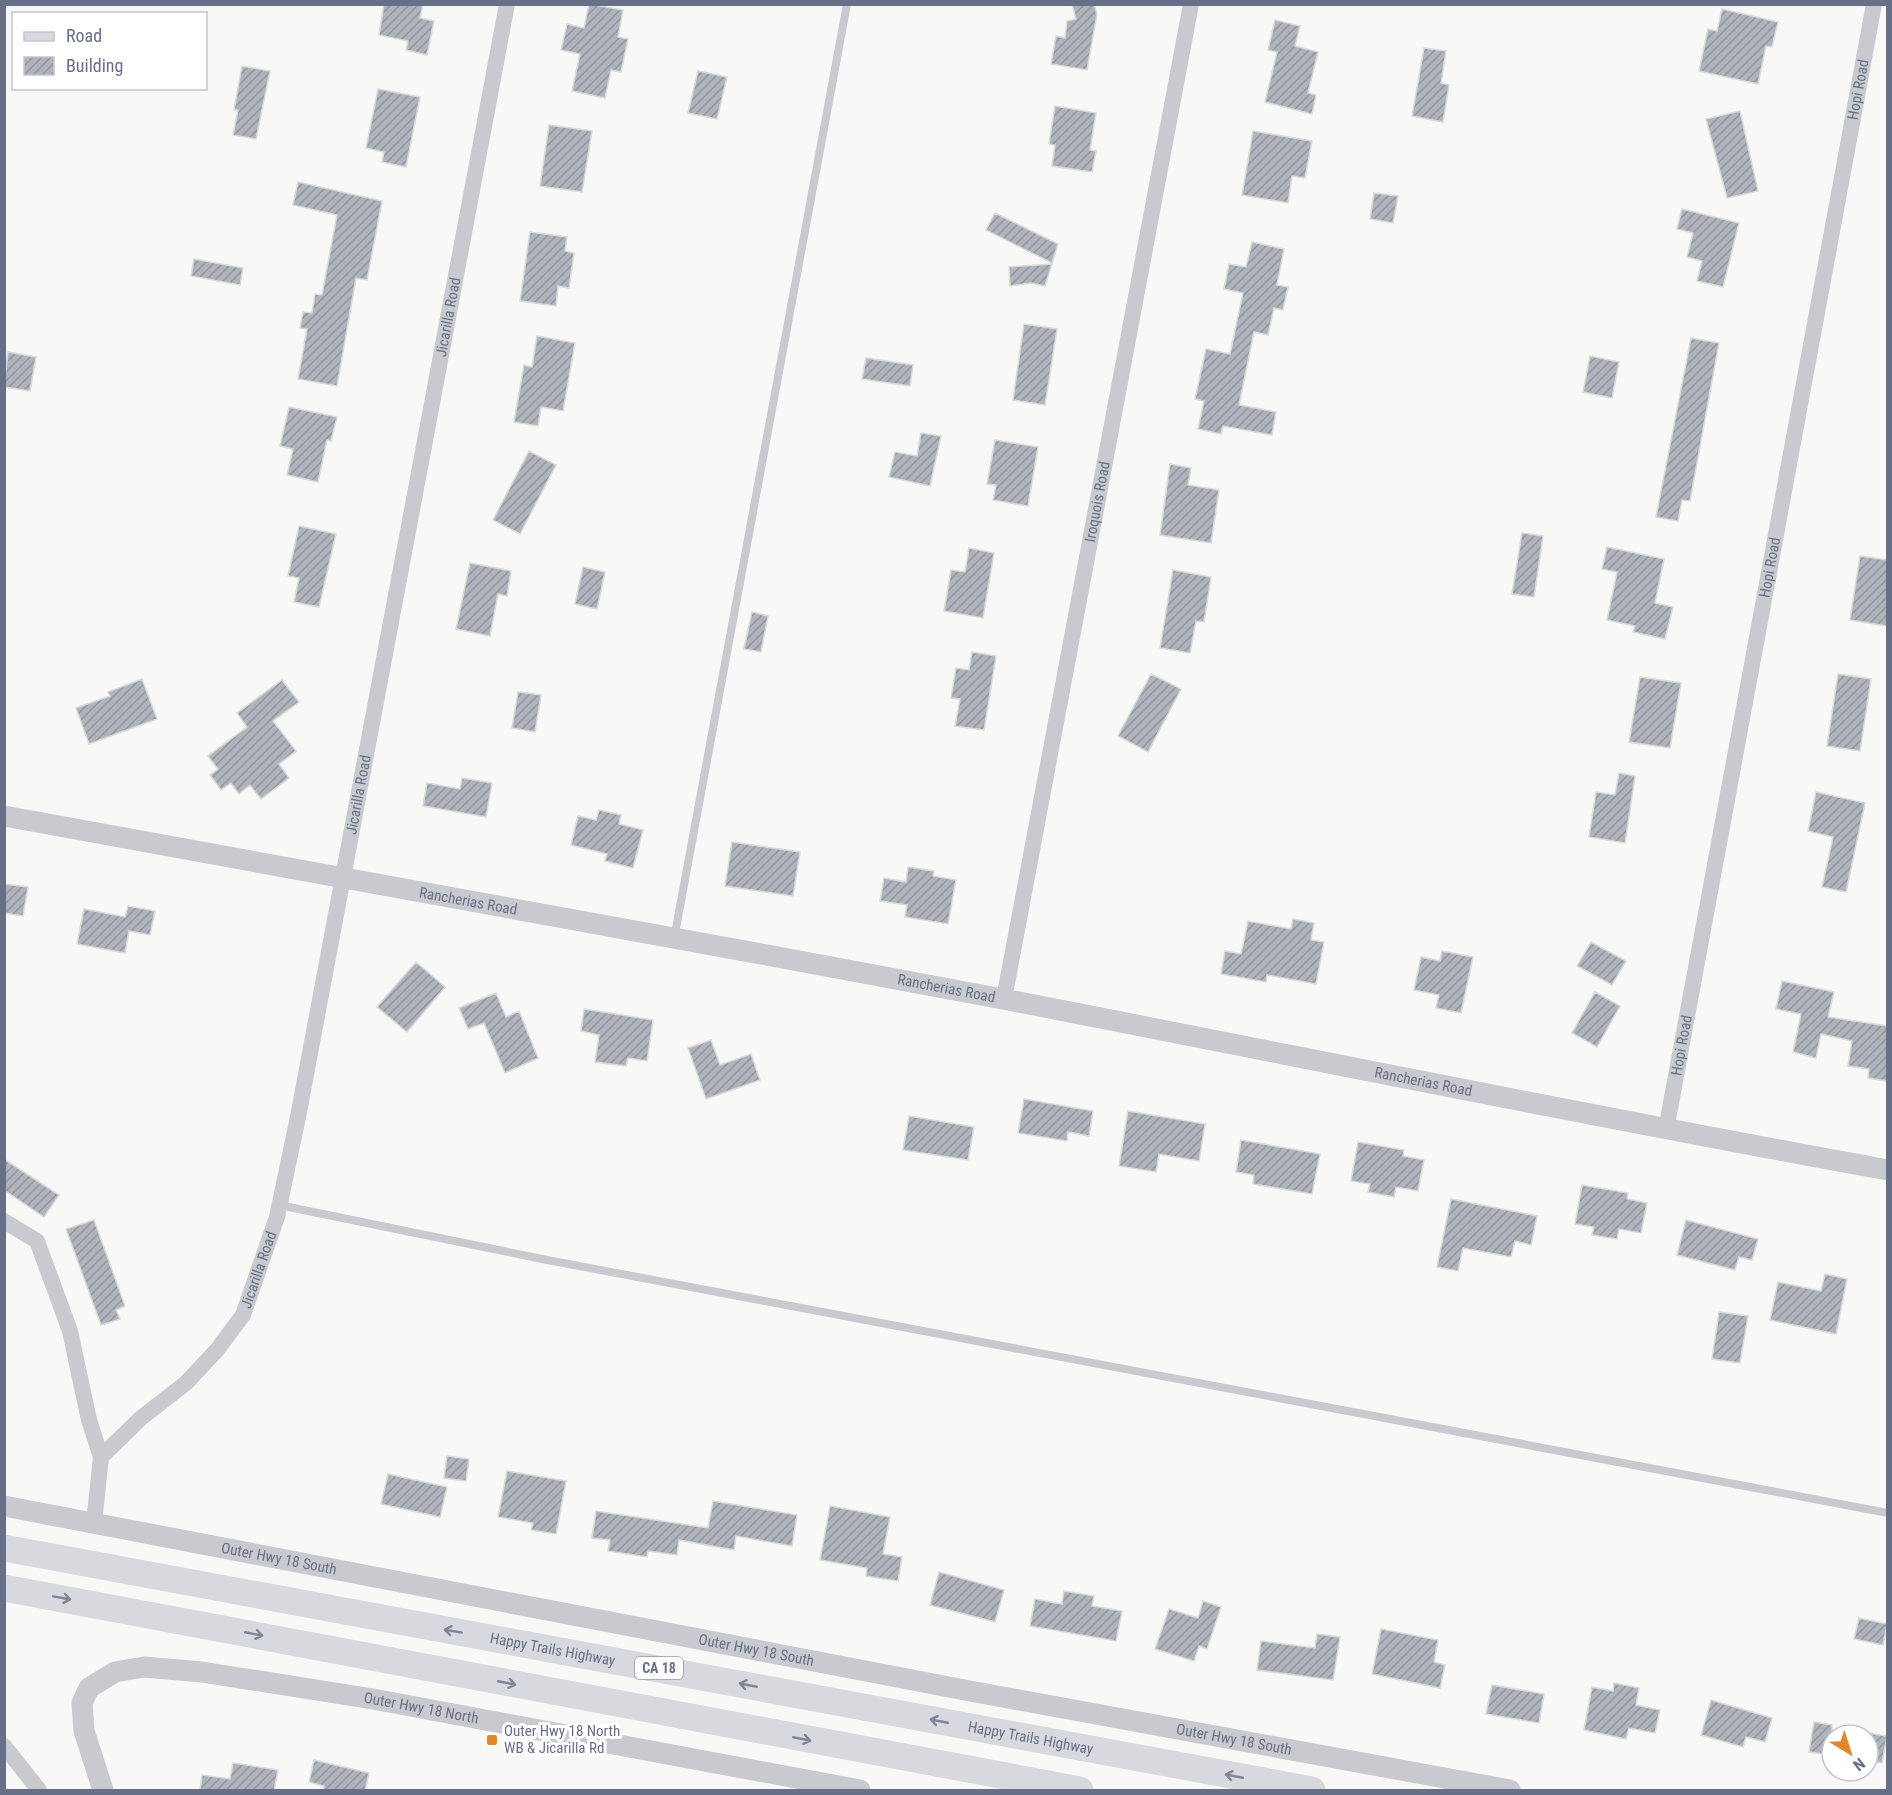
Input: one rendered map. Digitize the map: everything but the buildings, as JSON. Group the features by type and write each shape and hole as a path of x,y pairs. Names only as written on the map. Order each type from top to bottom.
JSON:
{"main road":[{"name":"Happy Trails Highway","path":"4,1548 1312,1791"},
{"path":"4,1588 1080,1791"}],"street":[{"name":"Jicarilla Road","path":"101,1457 141,1418 186,1383 217,1350 243,1315 279,1205 298,1117 507,4"},
{"name":"Iroquois Road","path":"1004,999 1191,4"},
{"name":"Hopi Road","path":"1666,1130 1874,4"},
{"name":"Rancherias Road","path":"4,816 341,880 1004,999 1666,1130 1887,1170"},
{"path":"4,1221 38,1241 70,1331 89,1420 101,1457 94,1523"},
{"name":"Outer Hwy 18 South","path":"4,1506 970,1691 1510,1791"},
{"name":"Outer Hwy 18 North","path":"103,1791 84,1731 82,1703 89,1688 115,1672 144,1667 202,1672 374,1699 860,1791"},
{"path":"4,1746 39,1791"}],"lane":[{"path":"674,940 847,4"},
{"path":"279,1205 542,1259 1887,1512"}],"place":[{"name":"Outer Hwy 18 North WB & Jicarilla Rd","path":"492,1740"}]}
